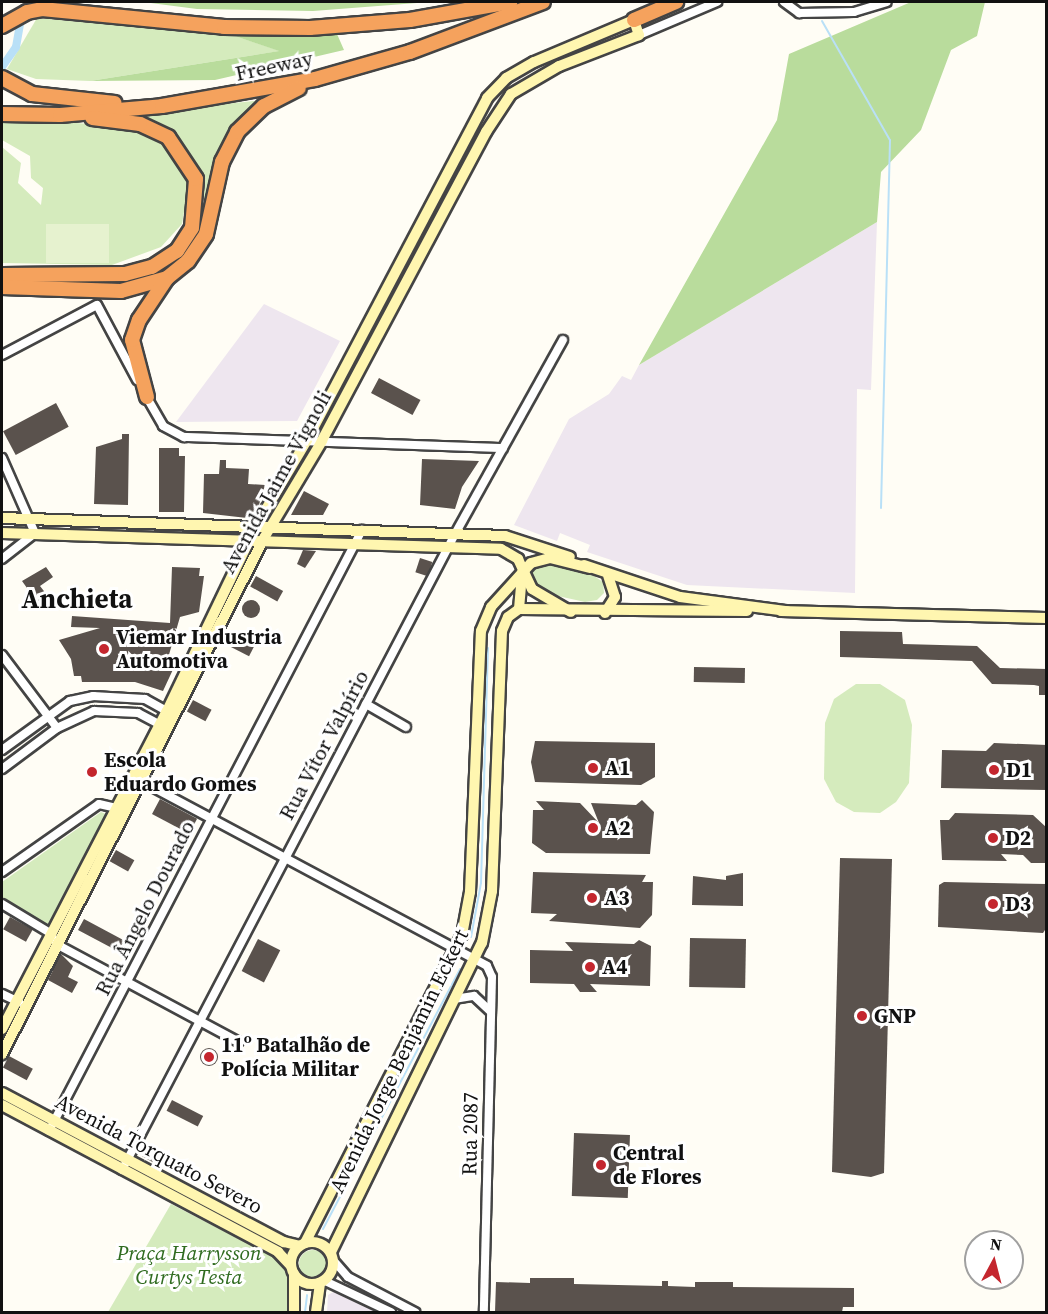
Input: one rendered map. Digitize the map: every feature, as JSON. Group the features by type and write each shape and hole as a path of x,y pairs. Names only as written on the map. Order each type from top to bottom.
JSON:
{"highway":[{"path":"2,26 27,12 42,9 224,27 320,27 410,20 510,2"},
{"name":"Freeway","path":"2,114 60,115 162,106 315,79 410,52 543,2"},
{"path":"634,20 676,2"},
{"path":"2,78 32,94 162,106"},
{"path":"147,397 132,340 139,320 167,278 188,261 206,234 222,162 237,132 264,106 315,79"},
{"path":"2,276 125,274 152,267 177,251 192,228 196,179 168,137 140,124 60,115"},
{"path":"2,287 122,291 167,278"}],"street":[{"name":"Avenida Jaime Vignoli","path":"2,1054 50,933 120,809 270,526 322,441 455,191 511,94 536,76 639,35 673,17 717,2"},
{"path":"784,2 799,13 854,12 886,2"},
{"name":"Avenida Jaime Vignoli","path":"171,713 250,537 307,440 487,98 506,78 618,25 634,20"},
{"path":"634,20 639,35"},
{"path":"618,25 622,41"},
{"path":"442,184 455,191"},
{"path":"2,355 97,305 163,426 184,437 503,448"},
{"name":"Rua Vítor Valpírio","path":"125,1164 448,546 563,340"},
{"path":"2,458 32,518 35,533"},
{"path":"2,518 455,534 536,543 608,576 680,597 787,610"},
{"path":"105,520 105,535"},
{"path":"335,529 357,542"},
{"name":"Rua Ângelo Dourado","path":"52,1126 362,530"},
{"path":"2,533 250,537 507,551 518,559 522,572 532,589 571,612"},
{"path":"2,559 35,533"},
{"name":"Avenida Jorge Benjamin Eckert","path":"302,1244 456,948 470,892 481,631 491,607 522,572 540,558 550,558 590,568"},
{"path":"522,572 519,609 604,613 787,610 1047,618"},
{"path":"604,613 615,597 608,576"},
{"name":"Avenida Jorge Benjamin Eckert","path":"332,1256 454,999 478,960 492,891 502,632 508,617 519,609"},
{"path":"2,655 57,728"},
{"path":"2,750 70,701 93,696 145,699 171,713"},
{"path":"366,704 406,727"},
{"path":"2,769 57,728 86,713 119,709 164,727"},
{"name":"Avenida Jaime Vignoli","path":"2,1029 21,1004 58,945 120,809 141,781 164,727"},
{"path":"141,781 478,960"},
{"path":"2,872 99,804 120,809"},
{"path":"2,904 50,933 58,945 239,1042"},
{"name":"Rua 2087","path":"478,960 492,977 484,1312"},
{"path":"2,994 21,1004"},
{"path":"454,999 474,996 491,1012"},
{"name":"Avenida Torquato Severo","path":"2,1093 52,1126"},
{"name":"Avenida Torquato Severo","path":"2,1105 52,1126 284,1242 302,1244"},
{"name":"Avenida Torquato Severo","path":"125,1164 278,1252 292,1270"},
{"path":"294,1312 292,1270 302,1244 319,1243 348,1277 415,1312"},
{"path":"316,1312 322,1282 332,1256"},
{"path":"292,1270 308,1284 322,1282 391,1312"}],"shaded area":[{"path":"877,222 871,390 857,389 855,593 687,585 587,552 590,545 560,533 557,541 514,525 569,419 609,394 622,376 631,380 639,365"},
{"path":"264,304 340,341 297,421 176,422"},
{"path":"335,1291 378,1312 327,1312 328,1295"}],"green space":[{"path":"143,2 430,2 313,11 197,9"},
{"path":"911,2 985,2 977,36 951,50 921,130 881,172 877,222 639,365 777,120 789,54"},
{"path":"37,18 232,35 280,51 90,81 36,79 7,69"},
{"path":"337,34 344,50 215,80 90,81 279,51 232,35"},
{"path":"262,100 233,128 207,211 198,168 180,139 138,113"},
{"path":"2,118 135,127 164,141 180,159 189,182 182,224 161,247 112,265 2,263 2,147 21,163 18,183 41,205 43,188 31,178 30,156 2,140"},
{"path":"46,224 109,224 109,263 46,263"},
{"path":"542,562 594,576 603,582 604,593 597,600 585,602 549,594 534,585 529,572"},
{"path":"856,684 880,684 905,700 912,725 909,783 896,802 880,813 854,812 836,802 824,779 825,723 834,699"},
{"path":"101,812 106,814 48,925 2,897 2,882"},
{"name":"Praça Harrysson Curtys Testa","path":"171,1204 280,1260 290,1282 287,1312 108,1312"},
{"path":"313,1250 323,1254 327,1264 323,1274 313,1278 303,1274 299,1264 303,1254"}],"building":[{"path":"379,378 420,400 413,415 371,393"},
{"path":"56,403 69,427 16,455 3,431"},
{"path":"122,434 129,434 128,505 94,504 96,447 122,439"},
{"path":"159,448 179,448 179,456 185,456 184,512 159,512"},
{"path":"422,459 479,461 462,487 455,509 420,505"},
{"path":"220,460 226,460 226,468 249,469 248,484 265,485 258,508 247,518 203,513 204,474 219,474"},
{"path":"304,491 329,504 323,515 291,515"},
{"path":"303,550 316,551 305,568 297,564"},
{"path":"420,558 432,562 428,576 415,572"},
{"path":"46,567 53,577 40,586 47,595 37,602 22,581"},
{"path":"172,567 200,568 199,576 204,576 199,612 180,617 168,658 176,663 163,691 135,682 82,682 81,676 74,676 71,659 59,640 100,628 71,627 72,616 170,623"},
{"path":"256,576 283,591 277,602 250,586"},
{"path":"251,600 257,603 260,609 257,615 251,618 245,615 242,609 245,603"},
{"path":"840,631 902,632 903,644 977,646 1000,668 1047,669 1047,695 1039,695 1039,686 1034,685 992,684 972,661 840,657"},
{"path":"230,632 255,645 249,656 224,644"},
{"path":"694,667 745,668 745,683 694,682"},
{"path":"193,700 212,710 205,721 187,711"},
{"name":"A1","path":"535,741 655,743 655,777 641,785 535,782 531,762"},
{"name":"D1","path":"994,743 1047,745 1047,790 941,788 942,750 986,751"},
{"path":"160,799 197,819 189,834 152,814"},
{"name":"A2","path":"642,800 654,812 650,854 546,853 532,843 533,810 544,810 536,801 580,803 599,823 591,803 636,805"},
{"name":"D2","path":"955,813 1033,815 1047,828 1047,863 1031,863 1023,855 1001,854 1007,861 942,860 940,820 949,820"},
{"path":"116,850 134,860 128,872 110,861"},
{"name":"GNP","path":"840,858 892,859 884,1173 871,1177 832,1172"},
{"name":"A3","path":"533,872 646,875 642,882 653,882 652,915 640,928 549,921 557,914 531,913"},
{"path":"743,873 743,906 692,905 693,876 726,880 726,876"},
{"name":"D3","path":"944,882 1047,884 1047,927 1043,933 938,927 939,885"},
{"path":"10,917 33,930 26,942 3,929"},
{"path":"84,919 127,942 125,946 131,949 127,956 78,930"},
{"path":"690,938 746,939 745,988 689,987"},
{"path":"258,939 280,950 264,982 242,971"},
{"name":"A4","path":"639,940 651,946 650,986 590,984 597,992 580,992 574,984 530,983 530,950 573,951 565,942 634,944"},
{"path":"61,954 73,966 68,977 78,982 72,993 48,980"},
{"name":"11º Batalhão de Polícia Militar","path":"209,1048 215,1051 218,1057 215,1063 209,1066 203,1063 200,1057 203,1051"},
{"path":"9,1056 33,1069 27,1080 3,1067"},
{"path":"172,1100 203,1116 198,1127 167,1111"},
{"name":"Central de Flores","path":"574,1133 630,1135 628,1198 572,1196"},
{"path":"149,1144 167,1154 161,1166 142,1156"},
{"path":"530,1278 574,1278 574,1284 662,1286 662,1281 668,1281 668,1286 695,1287 695,1282 733,1282 733,1287 854,1288 854,1307 843,1307 842,1312 495,1312 496,1282 530,1283"}],"waterway":[{"path":"822,21 890,140 881,508"},
{"path":"2,67 16,47 20,24"},
{"path":"471,937 481,883 488,648"},
{"path":"323,1229 460,969"},
{"path":"305,1312 307,1295"}],"place":[{"name":"Viemar Industria Automotiva","path":"104,649"},
{"name":"A1","path":"593,768"},
{"name":"D1","path":"994,770"},
{"name":"Escola Eduardo Gomes","path":"92,772"},
{"name":"A2","path":"593,828"},
{"name":"D2","path":"993,838"},
{"name":"A3","path":"592,898"},
{"name":"D3","path":"993,904"},
{"name":"A4","path":"590,967"},
{"name":"GNP","path":"862,1016"},
{"name":"11º Batalhão de Polícia Militar","path":"209,1057"},
{"name":"Central de Flores","path":"601,1165"}],"district":[{"name":"Anchieta","path":"77,599"}]}
